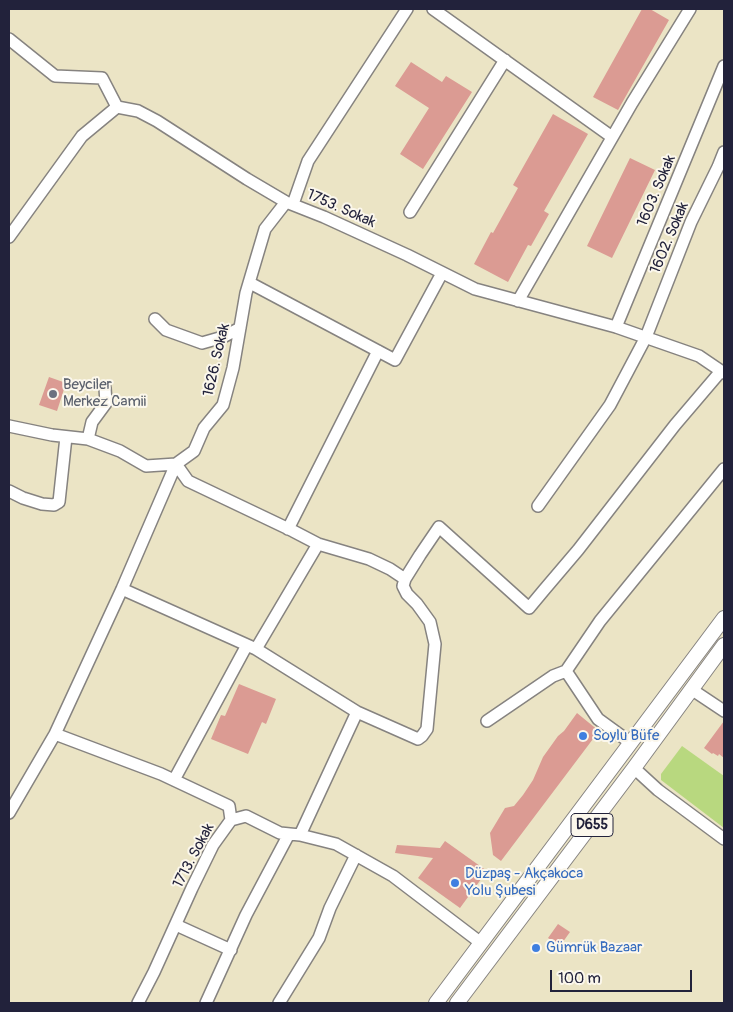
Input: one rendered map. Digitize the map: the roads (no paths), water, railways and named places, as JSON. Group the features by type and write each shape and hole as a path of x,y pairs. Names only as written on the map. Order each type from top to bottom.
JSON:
{"main road":[{"path":"436,1003 724,618"},
{"name":"D655","path":"458,1003 724,645"}],"street":[{"name":"1626. Sokak","path":"176,464 194,451 204,428 223,406 233,368 250,283 265,229 289,203 308,161 409,9"},
{"path":"433,9 612,137"},
{"path":"518,301 632,103 690,9"},
{"path":"9,39 56,76 102,78 117,107 82,136 9,237"},
{"path":"410,212 505,60"},
{"name":"1603. Sokak","path":"616,326 724,66"},
{"name":"1753. Sokak","path":"117,107 138,111 157,121 289,203 407,255 475,289 616,326 699,356 722,372"},
{"name":"1602. Sokak","path":"538,506 610,404 646,337 692,222 724,152"},
{"path":"250,283 395,360 442,272"},
{"path":"155,319 166,330 202,343 223,337 240,328"},
{"path":"288,529 378,351"},
{"path":"122,589 252,647 357,712 418,738 427,729 435,644 430,622 407,594 403,586 420,555 439,527 529,608 578,550 675,425 722,372"},
{"path":"88,439 92,422 106,403 105,388"},
{"path":"9,426 52,435 88,439 120,450 146,466 176,464"},
{"path":"9,491 42,504 54,505 59,502 66,437"},
{"path":"176,464 188,481 318,544 369,559 390,569 406,580"},
{"path":"9,813 55,734 122,589 176,464"},
{"path":"487,721 553,676 566,671 600,621 724,469"},
{"path":"174,780 252,647 318,544"},
{"path":"566,671 598,718 631,743"},
{"path":"691,689 724,711"},
{"path":"206,1003 246,915 294,834 357,712"},
{"path":"55,734 174,780 229,806 231,820"},
{"path":"634,768 658,790 724,839"},
{"name":"1713. Sokak","path":"138,1003 213,845 231,820 246,816 280,833 294,834 336,844 393,876 481,943"},
{"path":"279,1003 319,938 330,908 356,856"},
{"path":"176,925 230,950"}],"place":[{"name":"Beyciler Merkez Camii","path":"53,394"},
{"name":"Soylu Büfe","path":"583,736"},
{"name":"Düzpaş - Akçakoca Yolu Şubesi","path":"455,883"},
{"name":"Gümrük Bazaar","path":"536,948"}]}
